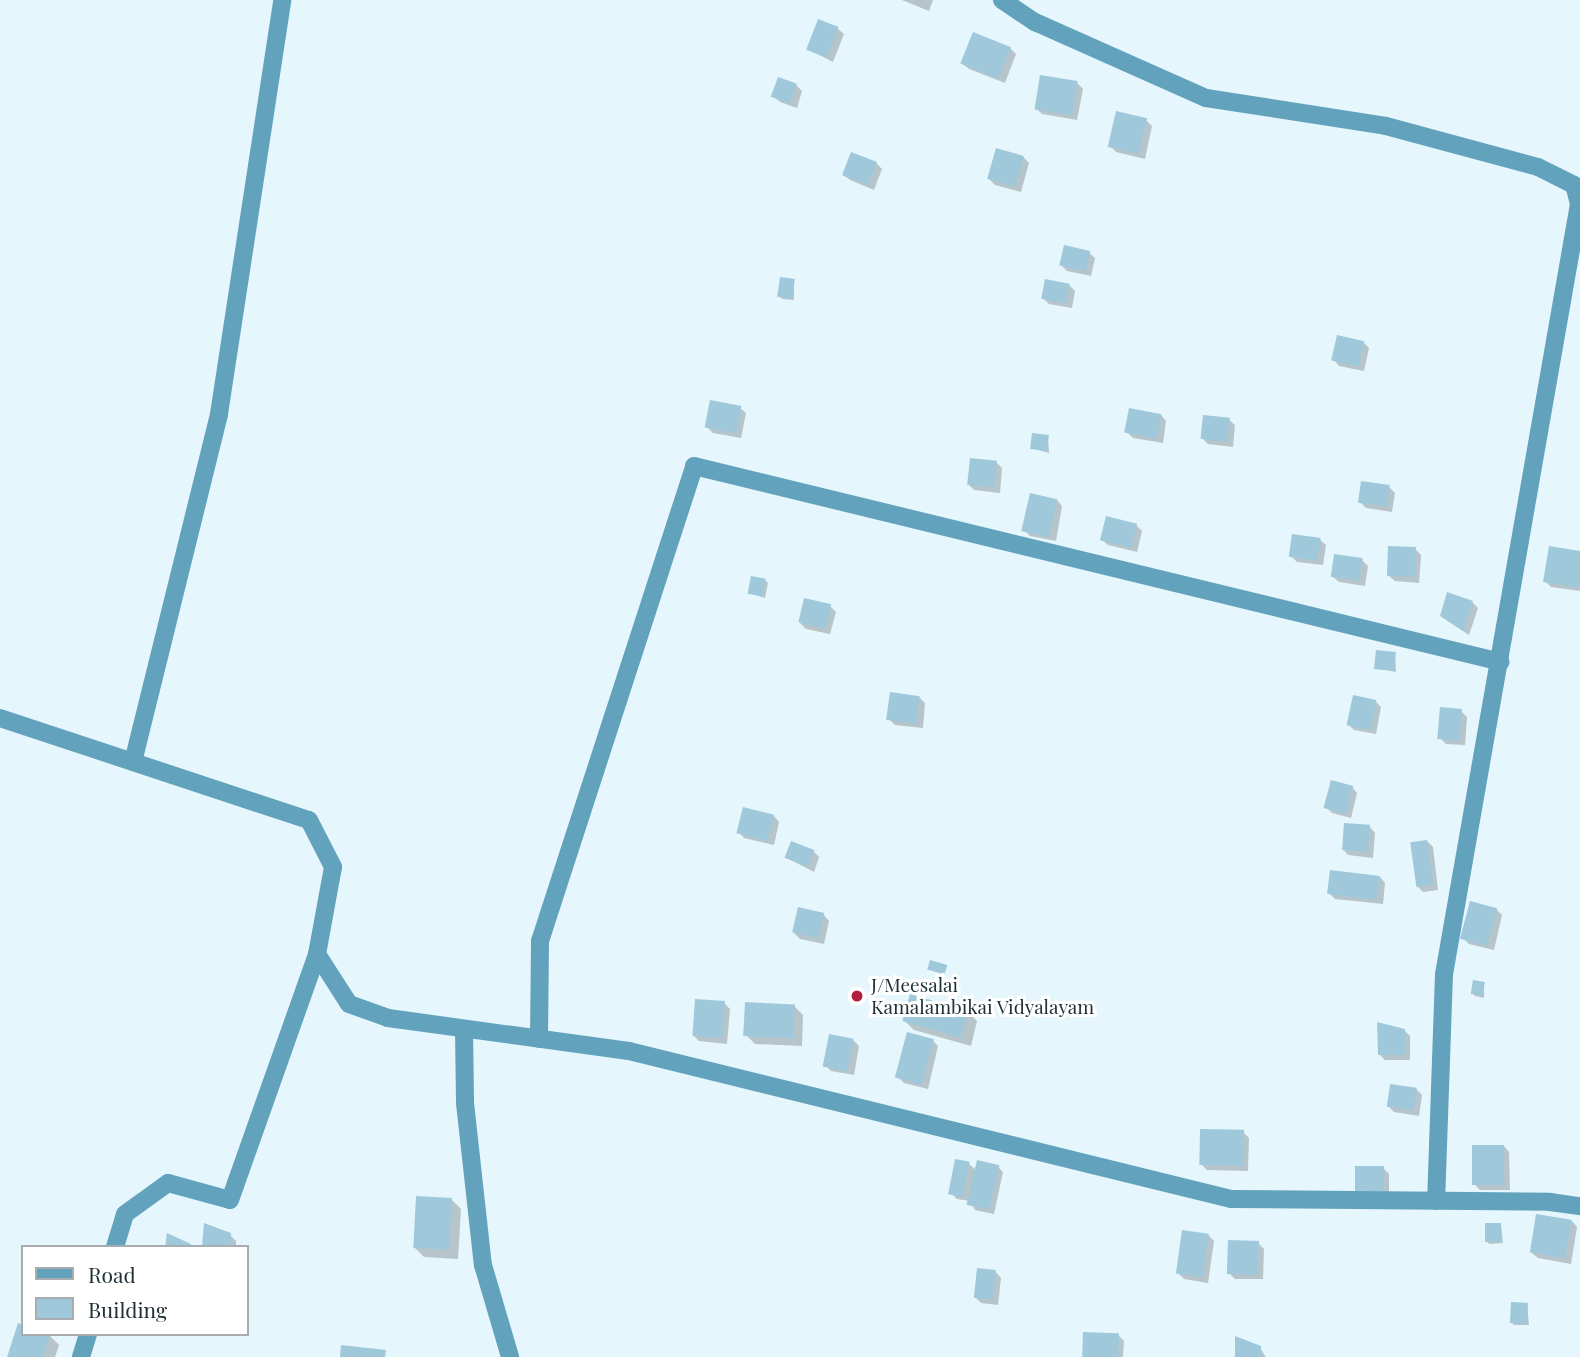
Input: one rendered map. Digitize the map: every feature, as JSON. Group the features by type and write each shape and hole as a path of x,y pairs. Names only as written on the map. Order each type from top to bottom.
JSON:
{"street":[{"path":"133,762 219,414 282,0"},
{"path":"1002,0 1035,22 1206,98 1386,126 1538,167 1574,185 1579,204 1501,662 1444,974 1436,1201"},
{"path":"539,1039 540,940 694,466 1501,662"},
{"path":"0,718 309,820 333,867 317,954 230,1200 168,1183 125,1214 116,1245"},
{"path":"317,954 349,1004 388,1018 629,1051 1231,1199 1550,1202 1580,1206"},
{"path":"464,1029 465,1103 483,1265 510,1357"},
{"path":"81,1357 87,1336"}],"building":[{"path":"818,19 839,27 827,58 806,50"},
{"path":"973,32 1011,47 998,79 960,64"},
{"path":"1040,75 1078,81 1072,116 1035,110"},
{"path":"778,77 797,84 790,104 771,97"},
{"path":"1116,111 1147,118 1139,154 1108,147"},
{"path":"996,148 1024,156 1015,187 987,179"},
{"path":"851,152 877,162 868,185 842,175"},
{"path":"1064,245 1090,251 1086,272 1059,265"},
{"path":"780,277 795,279 792,299 777,297"},
{"path":"1045,279 1070,284 1066,303 1041,299"},
{"path":"1337,335 1364,341 1358,367 1331,360"},
{"path":"710,400 741,406 736,434 705,427"},
{"path":"1129,408 1161,414 1157,439 1124,433"},
{"path":"1203,415 1230,418 1227,442 1200,439"},
{"path":"1032,433 1049,435 1047,451 1030,449"},
{"path":"970,458 997,461 994,488 967,485"},
{"path":"1361,481 1390,485 1387,507 1358,503"},
{"path":"1030,493 1057,499 1049,537 1021,531"},
{"path":"1106,516 1137,524 1131,548 1100,540"},
{"path":"1292,534 1321,538 1318,561 1289,557"},
{"path":"1388,546 1416,547 1415,577 1387,576"},
{"path":"1549,546 1580,551 1580,588 1543,582"},
{"path":"1334,554 1363,558 1360,581 1331,577"},
{"path":"751,576 766,579 762,597 748,594"},
{"path":"1447,592 1473,601 1463,631 1440,616"},
{"path":"804,598 831,604 826,629 798,622"},
{"path":"1376,650 1396,652 1394,671 1374,669"},
{"path":"890,692 920,696 916,724 886,720"},
{"path":"1353,695 1376,700 1370,730 1347,725"},
{"path":"1440,707 1462,709 1459,741 1437,739"},
{"path":"1331,780 1353,786 1346,814 1323,808"},
{"path":"743,807 774,815 768,841 736,833"},
{"path":"1344,823 1370,825 1368,852 1342,850"},
{"path":"1427,840 1433,885 1416,887 1410,842"},
{"path":"791,841 814,850 808,867 785,858"},
{"path":"1330,870 1380,876 1377,900 1327,894"},
{"path":"1470,901 1497,908 1487,946 1460,939"},
{"path":"798,907 824,913 818,938 792,932"},
{"path":"930,960 947,965 945,975 927,970"},
{"path":"1473,980 1485,982 1483,996 1471,994"},
{"path":"910,994 969,1011 961,1038 902,1021"},
{"path":"695,999 725,1001 722,1038 692,1036"},
{"path":"745,1002 795,1005 793,1039 743,1036"},
{"path":"1377,1022 1405,1029 1405,1055 1378,1055"},
{"path":"907,1032 934,1039 922,1085 895,1077"},
{"path":"829,1034 854,1039 847,1071 823,1066"},
{"path":"1390,1084 1417,1088 1414,1111 1387,1107"},
{"path":"1200,1129 1244,1130 1243,1166 1199,1165"},
{"path":"1472,1145 1504,1145 1504,1185 1472,1185"},
{"path":"955,1159 970,1162 963,1197 948,1194"},
{"path":"977,1160 999,1165 989,1210 967,1205"},
{"path":"1355,1166 1384,1166 1384,1191 1355,1191"},
{"path":"416,1196 452,1198 449,1250 413,1248"},
{"path":"1536,1214 1572,1220 1565,1258 1530,1253"},
{"path":"204,1223 231,1233 230,1245 202,1245"},
{"path":"1485,1223 1501,1223 1501,1242 1485,1242"},
{"path":"1182,1230 1209,1234 1203,1277 1176,1274"},
{"path":"167,1233 191,1244 191,1245 165,1245"},
{"path":"1228,1240 1259,1241 1258,1275 1227,1274"},
{"path":"977,1268 996,1270 993,1300 974,1298"},
{"path":"1511,1302 1528,1303 1527,1324 1510,1323"},
{"path":"18,1323 21,1324 21,1336 50,1336 43,1357 7,1357"},
{"path":"1083,1332 1119,1333 1118,1357 1082,1357"},
{"path":"1235,1336 1261,1346 1261,1357 1235,1357"},
{"path":"341,1345 386,1350 385,1357 340,1357"}],"place":[{"name":"J/Meesalai Kamalambikai Vidyalayam","path":"857,996"}]}
